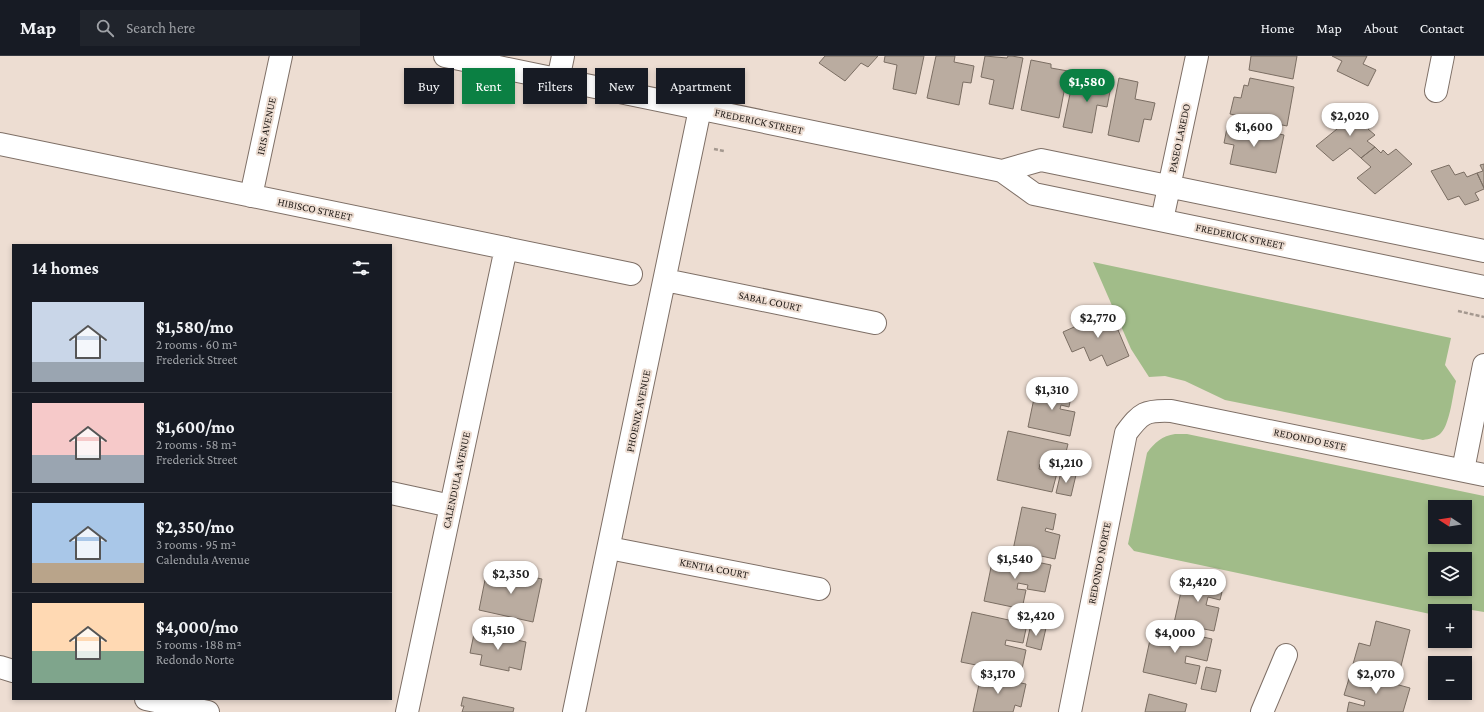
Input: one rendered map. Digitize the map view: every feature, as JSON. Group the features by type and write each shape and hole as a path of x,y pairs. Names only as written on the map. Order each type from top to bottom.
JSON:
{"street":[{"name":"IRIS AVENUE","path":"251,196 281,56"},
{"name":"FREDERICK STREET","path":"445,56 523,73"},
{"path":"560,68 563,56"},
{"name":"PASEO LAREDO","path":"1162,220 1197,56"},
{"path":"1436,91 1443,56"},
{"name":"FREDERICK STREET","path":"587,86 1002,171 1034,194 1484,287"},
{"name":"PHOENIX AVENUE","path":"574,712 700,109"},
{"name":"HIBISCO STREET","path":"0,144 631,274"},
{"name":"FREDERICK STREET","path":"1002,171 1041,160 1484,251"},
{"name":"CALENDULA AVENUE","path":"407,712 506,248"},
{"name":"SABAL COURT","path":"665,280 875,323"},
{"path":"1462,470 1484,365"},
{"name":"REDONDO ESTE","path":"1138,418 1154,410 1171,411 1484,475"},
{"name":"REDONDO NORTE","path":"1070,712 1126,433 1138,418"},
{"path":"392,493 451,506"},
{"name":"KENTIA COURT","path":"609,548 819,589"},
{"path":"1262,712 1286,655"},
{"path":"0,667 12,670"},
{"path":"151,700 208,712"}],"path":[{"path":"1458,312 1484,317"}],"green space":[{"path":"1093,262 1451,338 1445,365 1456,381 1447,423 1441,433 1437,436 1423,440 1225,400 1185,381 1165,376 1149,377 1131,349"},
{"path":"1187,434 1484,496 1484,612 1472,610 1472,604 1428,604 1428,614 1134,551 1128,544 1147,453 1159,440 1166,436"}],"building":[{"path":"825,56 878,56 868,67 861,63 845,81 819,63"},
{"path":"885,56 924,56 916,94 893,89 897,65 884,62"},
{"path":"936,56 955,56 954,62 974,66 971,83 963,82 959,105 927,98"},
{"path":"985,56 1007,58 1008,56 1012,56 1023,58 1013,109 989,104 994,80 981,77"},
{"path":"1251,56 1297,56 1293,79 1249,70"},
{"path":"1332,56 1367,56 1363,64 1376,70 1368,86 1337,71 1342,61"},
{"path":"1031,60 1051,64 1051,68 1068,71 1059,118 1021,110"},
{"path":"1098,73 1113,76 1107,107 1097,105 1092,133 1063,127 1073,80 1096,84"},
{"path":"1119,78 1138,82 1135,99 1155,103 1151,120 1144,119 1139,142 1108,135"},
{"path":"1250,78 1294,87 1287,126 1230,114 1234,97 1241,98 1244,85 1248,86"},
{"path":"1363,108 1377,121 1368,129 1375,135 1367,141 1375,147 1361,158 1350,148 1333,161 1316,146"},
{"path":"1228,123 1284,135 1276,173 1230,164 1234,145 1224,143"},
{"path":"1375,147 1381,153 1383,150 1388,155 1396,149 1412,164 1375,194 1357,178 1371,167 1361,158"},
{"path":"1484,164 1484,188 1477,173 1483,171 1480,165"},
{"path":"1449,165 1455,175 1464,172 1467,177 1477,173 1484,188 1475,193 1479,200 1465,205 1459,196 1448,200 1431,171"},
{"path":"1110,311 1129,356 1107,366 1102,355 1090,361 1084,347 1072,352 1063,332"},
{"path":"1037,384 1072,391 1069,407 1061,405 1060,409 1075,412 1070,436 1028,427"},
{"path":"1008,431 1068,444 1062,468 1040,464 1039,469 1057,473 1052,492 997,480"},
{"path":"1061,472 1076,475 1071,496 1056,493"},
{"path":"1022,507 1056,514 1053,530 1046,528 1045,531 1060,535 1055,559 1013,550"},
{"path":"994,553 1051,565 1045,592 1027,589 1028,585 1018,583 1017,589 1026,590 1022,609 984,601"},
{"path":"491,568 542,579 533,622 479,610 485,580 488,581"},
{"path":"1185,574 1218,581 1216,591 1222,592 1220,600 1208,597 1206,605 1219,608 1214,631 1174,623"},
{"path":"972,612 1027,624 1023,643 1006,640 1005,645 1026,650 1021,674 961,662"},
{"path":"1376,621 1410,630 1398,678 1357,668 1358,665 1353,664 1359,643 1370,646"},
{"path":"1031,624 1046,628 1041,650 1026,646"},
{"path":"1153,626 1212,639 1207,661 1186,656 1185,663 1200,666 1196,684 1143,672"},
{"path":"475,629 489,632 489,634 526,642 521,670 509,667 509,671 480,665 482,655 470,653"},
{"path":"1206,667 1221,670 1216,692 1201,689"},
{"path":"1351,672 1410,688 1403,712 1347,712 1349,702 1364,706 1365,701 1344,695"},
{"path":"981,675 1026,684 1021,707 1015,705 1013,712 973,712"},
{"path":"1149,694 1187,704 1185,712 1145,712"},
{"path":"463,697 514,708 513,712 462,712 464,706 461,706"}]}
